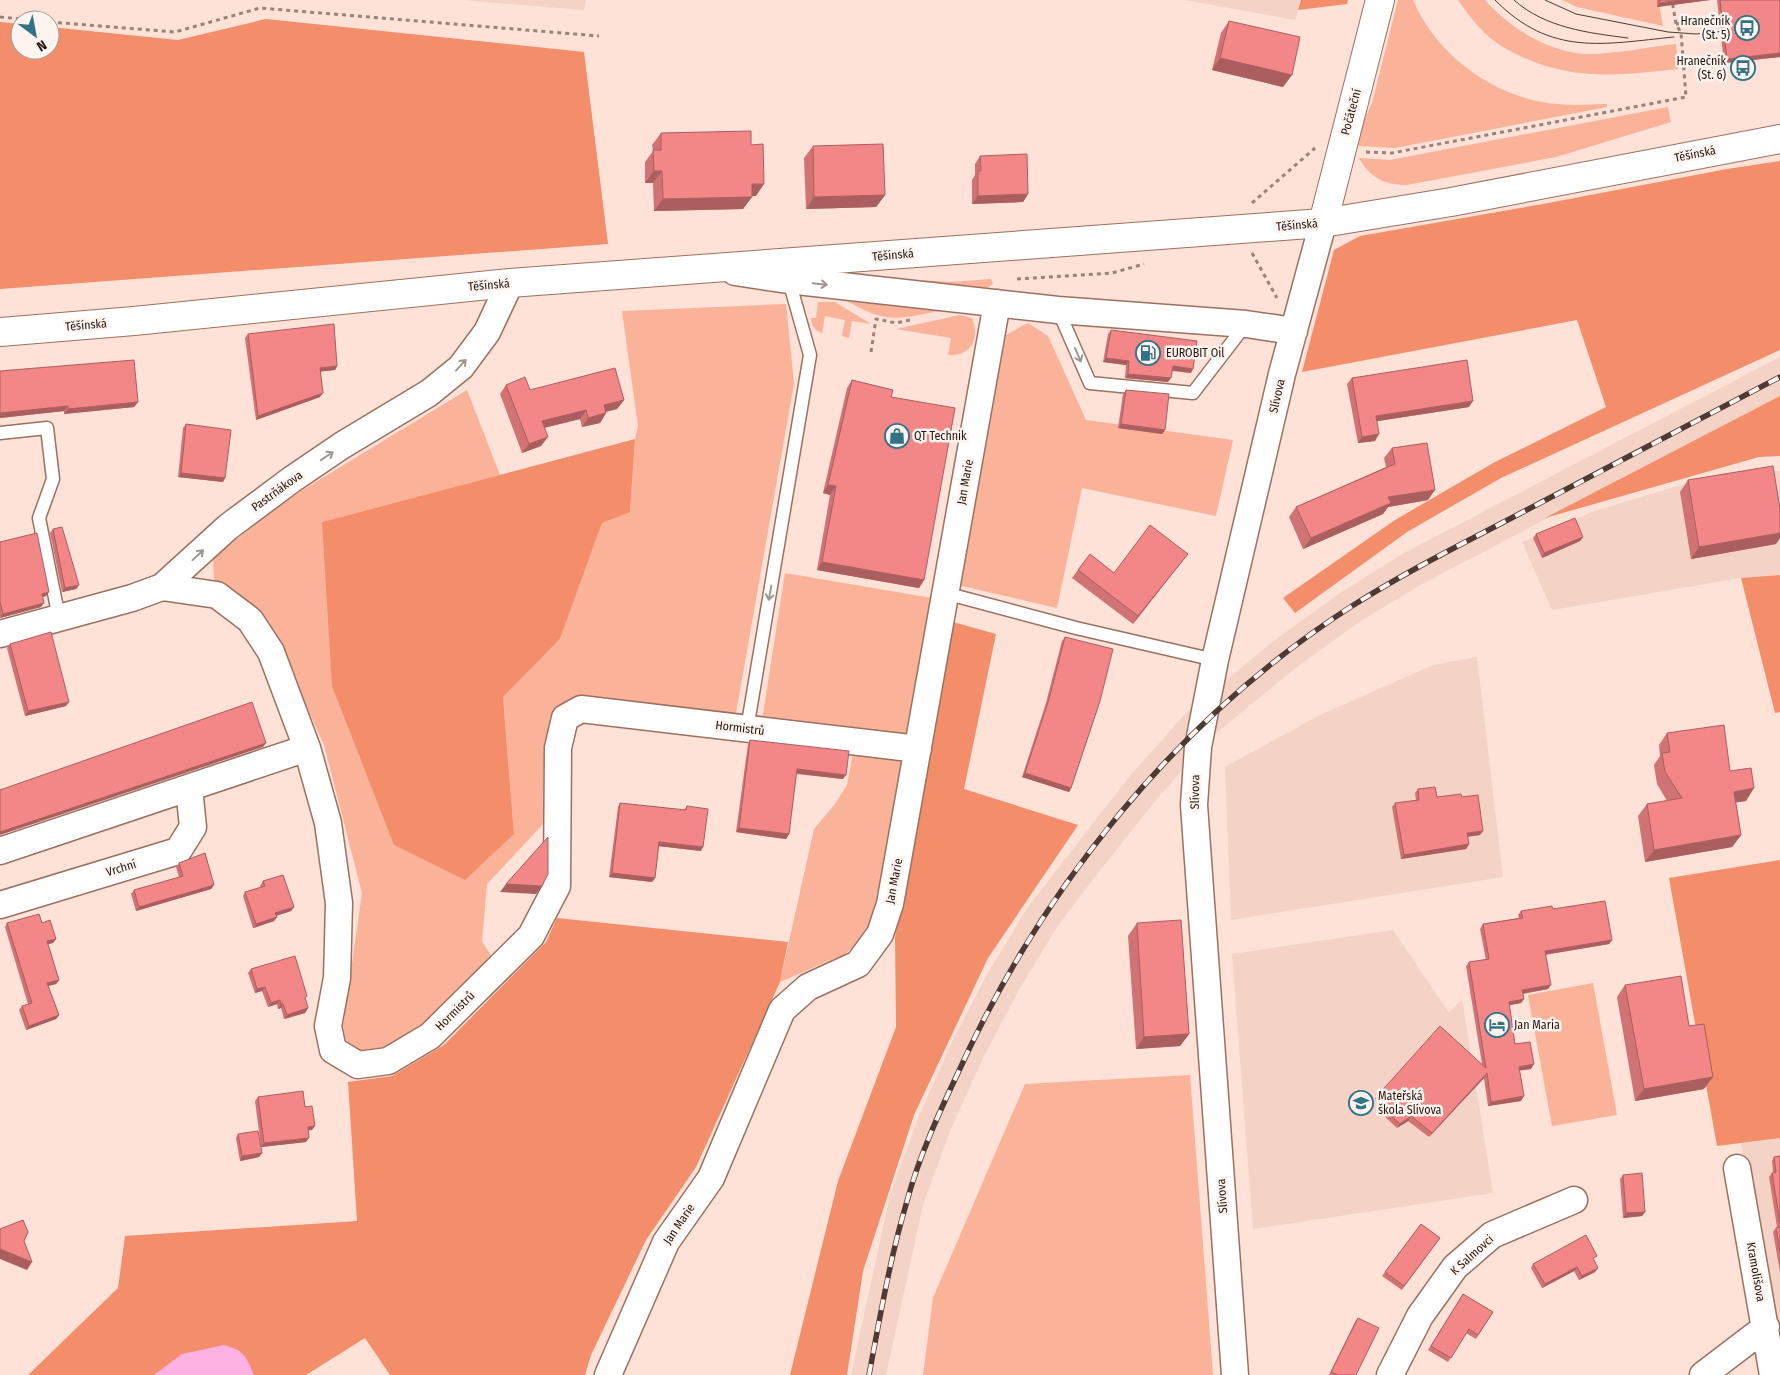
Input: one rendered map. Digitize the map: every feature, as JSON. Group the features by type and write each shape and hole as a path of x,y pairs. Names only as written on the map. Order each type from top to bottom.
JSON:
{"main road":[{"name":"Počáteční","path":"1322,223 1380,0"},
{"name":"Těšínská","path":"0,332 134,321 510,283 720,269 787,272 1252,241 1322,223 1451,202 1780,138"}],"street":[{"name":"Slívova","path":"1235,1375 1194,806 1198,747 1215,660 1294,331 1322,223"},
{"path":"787,272 997,303 1058,310 1246,324 1294,331"},
{"name":"Pastrňákova","path":"0,634 162,587 228,527 291,480 341,446 428,393 461,367 487,332 510,283"},
{"name":"Jan Marie","path":"608,1375 666,1242 711,1178 782,1010 808,987 858,964 880,934 890,904 997,303"},
{"name":"Hormistrů","path":"162,587 217,595 250,620 271,652 307,748 328,823 339,903 337,978 328,1026 333,1050 358,1065 388,1061 430,1036 531,936 557,886 558,748 565,718 581,709 918,749"},
{"path":"0,851 307,748"},
{"name":"Vrchní","path":"0,905 178,852 193,827 189,788"},
{"name":"Kramolišova","path":"1737,1168 1773,1375"},
{"name":"K Salmovci","path":"1390,1375 1420,1316 1455,1267 1492,1235 1574,1200"},
{"path":"1703,1375 1766,1327"}],"lane":[{"path":"747,729 810,355 787,272"},
{"path":"1058,310 1090,383 1193,393 1246,324"},
{"path":"0,433 47,428 53,479 39,518 59,618"},
{"path":"945,593 1076,628 1215,660"}],"path":[{"path":"1392,153 1686,97 1681,33 1676,24 1672,0"},
{"path":"60,23 175,32 260,8 599,36"},
{"path":"1676,24 1723,19"},
{"path":"1252,241 1250,204 1316,147"}],"shaded area":[{"path":"462,0 586,0 584,10"},
{"path":"1184,0 1301,0 1295,20"},
{"path":"1301,0 1348,0 1347,4 1298,10"},
{"path":"1398,0 1413,0 1423,19 1449,52 1465,67 1502,89 1542,102 1566,105 1607,104 1607,107 1395,148 1358,146 1358,133 1372,103"},
{"path":"1458,0 1485,0 1506,20 1531,37 1544,44 1573,53 1610,53 1676,44 1678,69 1596,74 1576,73 1537,63 1512,52 1490,38 1475,23"},
{"path":"1562,0 1658,0 1663,26 1577,7"},
{"path":"266,19 584,52 608,244 0,289 0,22 10,23 10,60 60,60 60,28 178,40"},
{"path":"1668,107 1671,122 1556,157 1407,185 1392,184 1379,179 1368,171 1359,158 1390,160"},
{"path":"1780,161 1780,350 1501,478 1407,532 1295,613 1283,598 1395,520 1495,462 1606,407 1577,320 1302,372 1334,250 1360,236"},
{"path":"991,279 993,284 977,295 886,280 952,282"},
{"path":"847,301 940,311 892,318 873,313"},
{"path":"818,302 835,302 871,324 852,321 849,338 842,336 845,320 825,316 822,333 817,331 811,318 816,318"},
{"path":"786,304 794,383 735,719 576,701 546,821 487,884 482,941 493,959 415,1035 385,1048 363,1052 347,1045 343,1026 362,893 324,745 279,646 214,582 213,558 291,497 467,390 500,475 322,522 514,834 503,697 560,639 602,523 630,511 635,439 638,426 622,311"},
{"path":"960,315 972,318 975,332 972,344 968,349 956,355 948,355 951,338 896,329"},
{"path":"1028,323 1048,336 1086,420 1233,440 1216,516 1082,488 1057,608 958,585 1006,335"},
{"path":"1780,357 1780,396 1422,584 1359,622 1297,667 1210,738 1156,800 1094,878 1057,927 1020,988 984,1056 950,1131 923,1205 886,1375 851,1375 890,1195 918,1118 953,1040 989,971 1028,907 1129,777 1186,713 1275,640 1340,593 1404,553"},
{"path":"1780,396 1780,456 1759,457 1545,518"},
{"path":"635,439 630,512 602,523 560,639 503,697 514,834 465,880 394,845 332,686 322,522"},
{"path":"1780,471 1780,575 1741,578 1552,610 1522,542 1592,512 1674,487 1721,478"},
{"path":"785,573 932,598 905,738 762,720"},
{"path":"1780,575 1780,712 1775,713 1741,578"},
{"path":"953,622 996,634 964,789 1078,825 988,958 914,1115 863,1271 847,1375 790,1375 838,1181 896,1027 895,937"},
{"path":"1477,657 1503,877 1231,920 1225,767 1320,715 1433,665"},
{"path":"854,749 904,760 878,903 867,934 845,954 780,982 814,829 835,804 847,785"},
{"path":"1780,860 1780,1138 1717,1146 1669,878"},
{"path":"557,918 788,942 780,982 696,1167 646,1240 591,1355 585,1375 390,1375 365,1338 306,1375 28,1375 118,1288 125,1236 357,1221 348,1082 392,1076 444,1045 546,942"},
{"name":"Mateřská škola Slívova","path":"1393,930 1449,1013 1462,999 1493,1193 1253,1229 1232,954"},
{"path":"1593,983 1617,1115 1552,1126 1528,995"},
{"path":"1190,1075 1213,1375 923,1375 933,1298 1025,1084"},
{"path":"1780,1138 1780,1342 1779,1342 1741,1143"},
{"path":"224,1345 236,1349 244,1355 254,1375 154,1375 182,1354"}],"building":[{"path":"1660,0 1681,0 1660,3"},
{"path":"1720,0 1780,0 1780,53 1727,59"},
{"path":"1229,21 1300,37 1292,75 1220,58"},
{"path":"751,131 751,145 763,144 764,184 752,184 752,197 663,199 662,171 654,171 653,150 661,150 661,133"},
{"path":"883,144 885,195 814,197 813,146"},
{"path":"1027,154 1028,194 978,196 978,171 981,171 980,156"},
{"path":"334,324 337,366 320,368 323,393 258,416 248,334"},
{"path":"1111,330 1197,341 1193,369 1173,366 1171,378 1128,374 1129,361 1106,358"},
{"path":"134,360 138,402 68,409 68,406 0,413 0,371"},
{"path":"1467,360 1473,401 1376,416 1379,434 1362,437 1352,378"},
{"path":"615,368 624,400 604,405 606,413 588,418 586,410 542,421 548,437 529,444 506,385 525,377 530,390"},
{"path":"852,380 893,390 891,397 955,408 924,580 822,562 836,486 828,485"},
{"path":"1126,390 1169,394 1165,430 1121,424"},
{"path":"186,424 231,430 225,478 181,473"},
{"path":"1427,443 1435,490 1388,497 1391,503 1311,538 1296,507 1395,464 1392,448"},
{"path":"1773,466 1780,509 1780,533 1699,547 1688,480"},
{"path":"1575,518 1583,537 1544,553 1536,534"},
{"path":"1150,525 1188,554 1138,616 1078,570 1090,554 1114,573"},
{"path":"62,527 79,585 65,588 53,529"},
{"path":"37,533 49,592 42,594 44,603 3,614 0,602 0,542"},
{"path":"51,632 69,702 28,711 10,644"},
{"path":"1065,637 1113,649 1100,701 1071,788 1025,773 1049,699"},
{"path":"252,702 266,743 0,832 0,790"},
{"path":"1724,725 1730,771 1751,768 1754,788 1734,792 1741,835 1654,850 1647,804 1682,798 1665,772 1662,753 1670,752 1667,733"},
{"path":"750,740 849,751 846,775 797,769 789,834 739,828"},
{"path":"1435,787 1437,797 1461,794 1462,797 1478,795 1483,831 1467,833 1469,844 1404,855 1395,803 1419,800 1418,789"},
{"path":"620,803 686,810 687,806 708,809 703,847 659,842 655,878 612,873"},
{"path":"548,837 548,874 542,886 506,884"},
{"path":"205,853 214,885 139,907 134,890 183,876 179,863"},
{"path":"283,875 294,907 275,913 277,917 256,924 245,892 265,886 263,881"},
{"path":"1605,901 1612,940 1545,951 1551,985 1522,990 1524,999 1509,1002 1515,1044 1530,1042 1534,1064 1519,1067 1524,1096 1491,1102 1487,1073 1432,1133 1411,1116 1400,1124 1382,1107 1386,1103 1378,1095 1440,1026 1486,1068 1469,962 1489,959 1483,924 1523,918 1521,911 1552,906 1553,909"},
{"path":"39,914 42,923 50,920 56,939 47,941 59,980 47,983 59,1015 29,1026 22,1006 32,1003 7,923"},
{"path":"1181,920 1189,1034 1144,1037 1137,923"},
{"path":"295,956 307,996 305,997 308,1008 287,1015 280,1000 271,1003 265,987 257,989 251,969"},
{"path":"1681,976 1689,1026 1704,1024 1713,1077 1644,1089 1625,985"},
{"path":"303,1091 305,1107 312,1106 315,1126 308,1127 309,1138 264,1143 258,1097"},
{"path":"258,1131 262,1153 242,1156 238,1134"},
{"path":"1780,1156 1780,1222 1772,1173 1776,1172 1774,1157"},
{"path":"1642,1173 1645,1212 1626,1213 1623,1175"},
{"path":"23,1220 28,1232 24,1241 32,1262 0,1249 0,1229"},
{"path":"1421,1224 1440,1238 1404,1286 1385,1272"},
{"path":"1780,1227 1780,1251 1776,1228"},
{"path":"1586,1235 1597,1256 1593,1258 1598,1268 1582,1276 1577,1267 1545,1284 1533,1264"},
{"path":"1463,1294 1493,1312 1478,1335 1469,1329 1451,1358 1431,1346"},
{"path":"1358,1318 1379,1328 1356,1375 1338,1375 1331,1372"}],"tram line":[{"path":"1495,0 1516,18 1537,31 1558,39 1579,43 1601,43 1674,37"},
{"path":"1514,0 1539,17 1553,23 1568,28 1628,38"},
{"path":"1545,0 1576,14 1668,32 1696,34 1735,30"}],"railway":[{"path":"869,1375 890,1266 912,1185 936,1121 991,1005 1030,938 1073,874 1121,812 1173,754 1229,700 1289,651 1352,606 1436,558 1780,377"}],"place":[{"name":"Hranečník (St. 5)","path":"1747,28"},
{"name":"Hranečník (St. 6)","path":"1743,68"},
{"name":"EUROBIT Oil","path":"1148,353"},
{"name":"QT Technik","path":"897,436"},
{"name":"Jan Maria","path":"1497,1025"},
{"name":"Mateřská škola Slívova","path":"1361,1103"}]}
